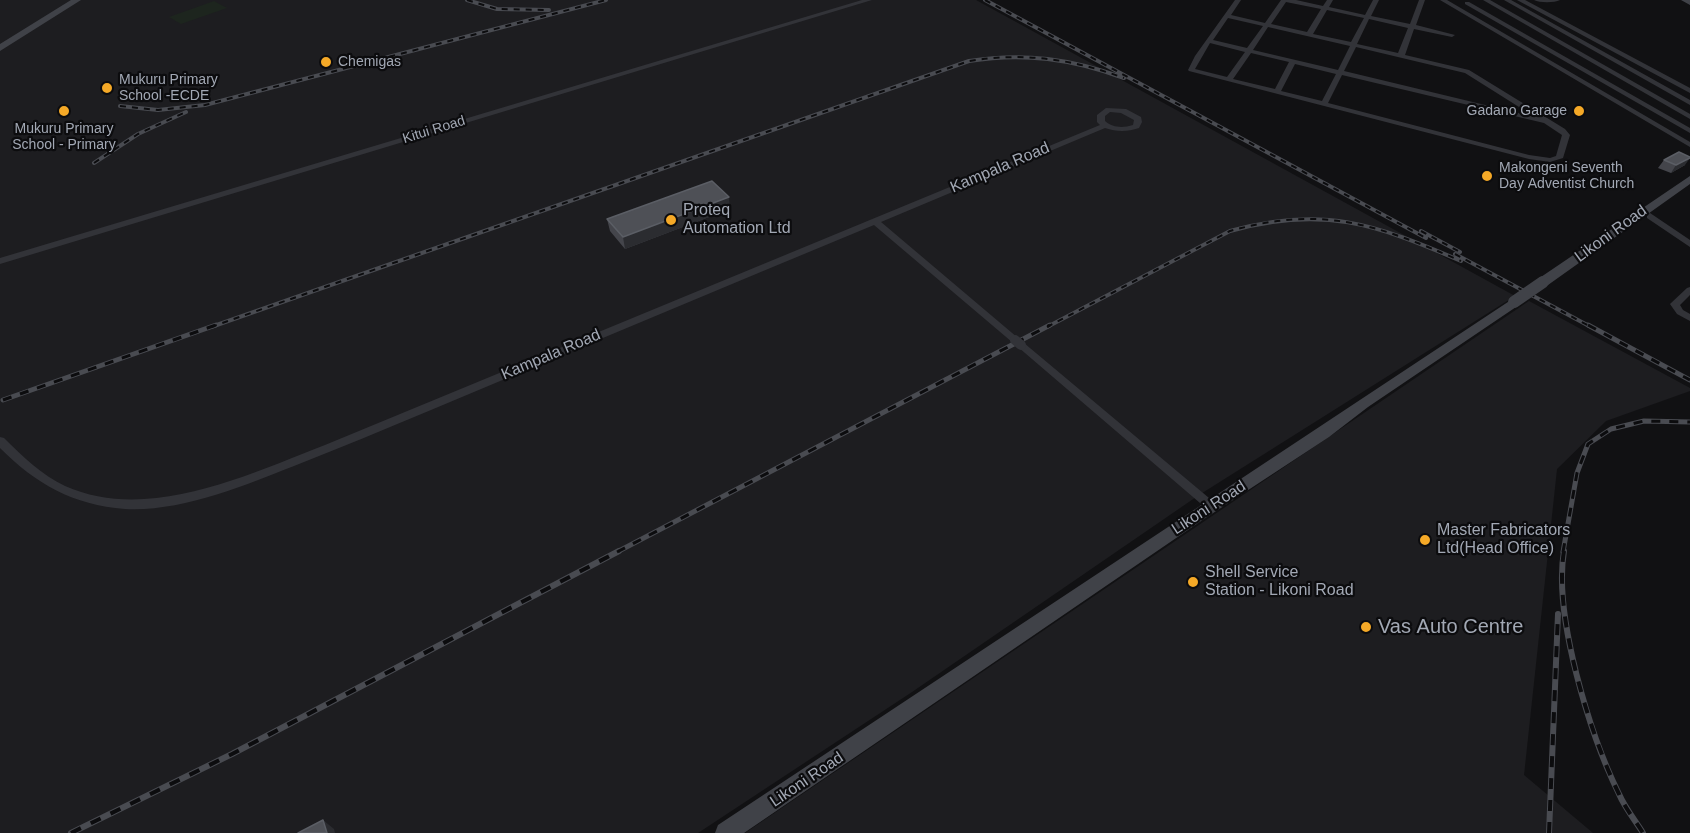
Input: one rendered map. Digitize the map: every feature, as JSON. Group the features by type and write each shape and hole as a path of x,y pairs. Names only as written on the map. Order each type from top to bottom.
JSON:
{"street":[{"path":"0,41 66,0"},
{"path":"0,48 77,0"},
{"name":"Kitui Road","path":"0,261 869,0"},
{"path":"1228,16 1471,73 1566,135 1557,160 1529,157 1191,70 1238,0"},
{"path":"1229,80 1285,0 1452,35"},
{"path":"1309,34 1330,0"},
{"path":"1324,104 1376,0"},
{"path":"1401,55 1422,1 1412,0"},
{"path":"1443,0 1690,145"},
{"path":"1486,0 1690,117"},
{"path":"1507,0 1690,103"},
{"path":"1521,0 1690,91"},
{"path":"1537,0 1557,0"},
{"path":"1685,0 1690,2"},
{"path":"1458,9 1468,1 1690,131"},
{"path":"1209,41 1550,123"},
{"path":"1277,92 1293,62"},
{"path":"1109,110 1129,112 1138,122 1136,126 1126,129 1104,126 1101,122 1101,115 1109,110"},
{"name":"Kampala Road","path":"0,441 20,461 60,489 78,496 136,504 200,494 329,448 1104,126"},
{"name":"Likoni Road","path":"726,833 957,681 1516,303 1690,179"},
{"name":"Likoni Road","path":"1545,283 1690,188"},
{"path":"1650,216 1690,244"},
{"path":"874,220 1211,506"},
{"path":"1690,290 1675,304 1680,312 1690,318"},
{"name":"Likoni Road","path":"737,833 1211,506 1324,433 1363,403 1516,303"}],"shaded area":[{"path":"0,0 976,0 1515,296 1199,495 912,692 698,833 0,833"},
{"path":"214,1 227,8 181,24 169,17"},
{"path":"1529,301 1690,388 1690,391 1606,421 1557,469 1524,775 1593,833 745,833"}],"building":[{"path":"1679,152 1690,158 1676,165 1664,160"},
{"path":"712,181 729,197 623,237 607,219"},
{"path":"323,820 327,833 298,833"}],"railway":[{"path":"467,0 497,9 549,10"},
{"path":"120,106 158,110 205,105 606,0"},
{"path":"985,0 1426,238"},
{"path":"211,327 969,61 1009,57 1048,59 1086,66 1124,78"},
{"path":"94,163 138,134 186,112"},
{"path":"1047,327 1230,231 1263,223 1321,219 1348,222 1402,237 1461,261"},
{"path":"1421,231 1460,252"},
{"path":"1455,254 1591,327"},
{"path":"3,400 216,325"},
{"path":"617,552 1050,325"},
{"path":"1588,325 1690,380"},
{"path":"1563,552 1577,473 1588,444 1611,429 1644,421 1690,422"},
{"path":"71,833 232,754 619,551"},
{"path":"1564,551 1562,577 1564,608 1576,674 1608,769 1624,804 1643,833"},
{"path":"1549,833 1558,614"}],"place":[{"name":"Chemigas","path":"326,62"},
{"name":"Mukuru Primary School -ECDE","path":"107,88"},
{"name":"Mukuru Primary School - Primary","path":"64,111"},
{"name":"Gadano Garage","path":"1579,111"},
{"name":"Makongeni Seventh Day Adventist Church","path":"1487,176"},
{"name":"Proteq Automation Ltd","path":"671,220"},
{"name":"Master Fabricators Ltd(Head Office)","path":"1425,540"},
{"name":"Shell Service Station - Likoni Road","path":"1193,582"},
{"name":"Vas Auto Centre","path":"1366,627"}]}
